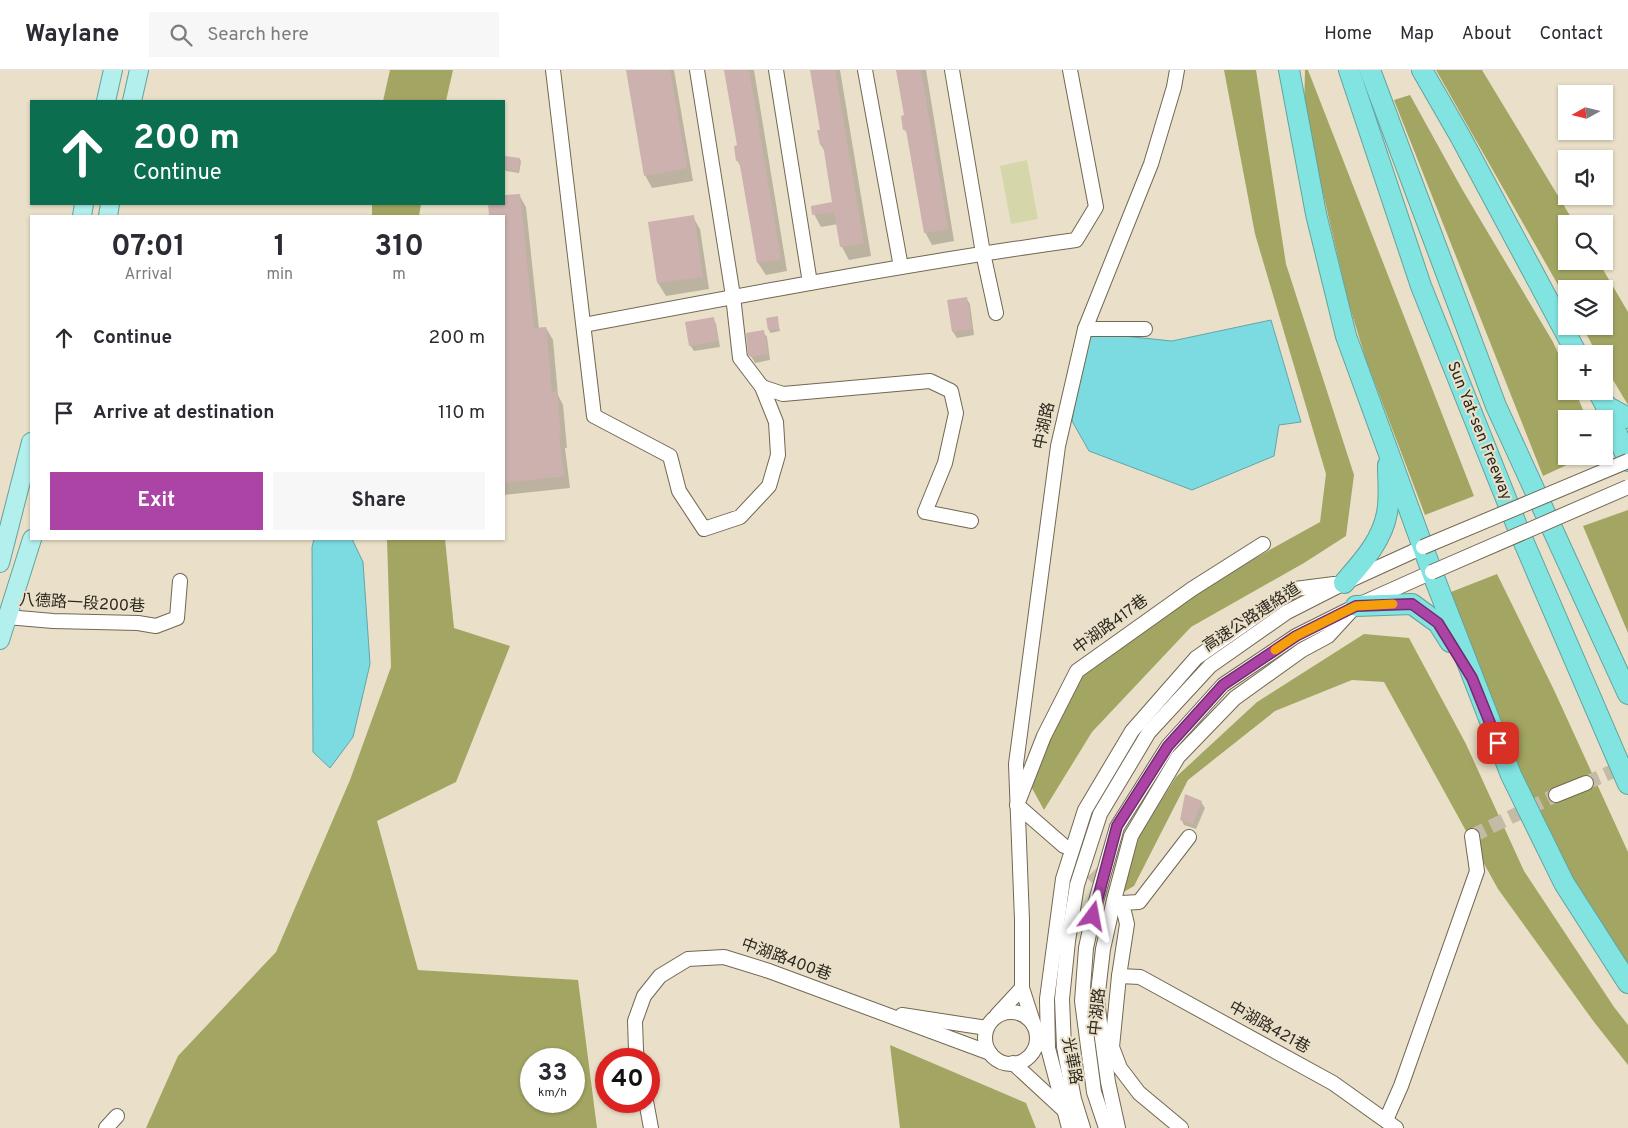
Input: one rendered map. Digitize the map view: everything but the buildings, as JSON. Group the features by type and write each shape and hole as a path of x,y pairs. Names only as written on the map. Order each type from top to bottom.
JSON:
{"highway":[{"path":"1289,70 1316,214 1346,336 1432,572 1510,775 1564,883 1628,983"},
{"name":"Sun Yat-sen Freeway","path":"1350,70 1422,286 1519,532 1628,784"},
{"name":"Sun Yat-sen Freeway","path":"1370,70 1496,406 1628,694"},
{"path":"1422,70 1460,136 1572,345"},
{"path":"1602,400 1628,461"},
{"path":"1603,400 1628,418"},
{"path":"1344,583 1370,553 1381,533 1387,512 1388,453"},
{"path":"1356,606 1412,604 1438,623 1472,678"}],"main road":[{"path":"106,100 113,70"},
{"path":"132,100 139,70"},
{"path":"0,563 30,446"},
{"path":"0,640 32,540"}],"street":[{"path":"553,70 594,416 670,456 679,491 704,529 740,517 769,486 778,454 776,422 762,387 740,358 697,70"},
{"path":"776,70 810,283"},
{"path":"865,70 901,267"},
{"path":"952,70 982,253 996,313"},
{"path":"584,325 732,296 982,253 1076,240 1096,207 1070,70"},
{"name":"中湖路","path":"1034,1025 1022,988 1022,920 1016,764 1058,446 1085,329 1151,164 1174,88 1177,70"},
{"path":"1085,329 1145,329"},
{"path":"762,387 783,394 930,381 951,390 956,413 945,463 926,512 971,520"},
{"name":"高速公路連絡道","path":"1062,999 1068,941 1077,885 1100,814 1149,732 1210,666 1287,612 1344,583 1423,547 1628,461"},
{"path":"1356,606 1628,488"},
{"name":"中湖路417巷","path":"1017,805 1044,736 1078,671 1192,589 1263,544"},
{"name":"八德路一段200巷","path":"7,617 53,621 138,623 156,626 177,618 180,581"},
{"name":"光華路","path":"1069,1128 1048,1048 1047,999 1063,879 1085,810 1132,731 1196,658 1295,589 1344,583"},
{"name":"光華路","path":"1118,1128 1106,1074 1097,1001 1103,949 1131,836 1178,757 1235,698 1302,650 1328,636 1356,606"},
{"name":"光華路","path":"1106,1128 1094,1092 1082,1001 1086,948 1096,901 1117,826 1168,746 1223,685 1296,636 1356,606"},
{"path":"1556,795 1586,783"},
{"path":"1017,805 1064,846"},
{"path":"1391,1124 1401,1086 1477,871 1472,836"},
{"name":"中湖路","path":"1181,1128 1139,1093 1120,1068 1112,1046 1119,976 1127,924 1122,903 1139,902 1189,837"},
{"name":"中湖路400巷","path":"636,1048 635,1021 644,996 660,976 688,959 724,956 990,1052"},
{"name":"中湖路421巷","path":"1119,976 1140,977 1332,1083 1391,1124"},
{"path":"1022,988 991,1022 985,1036 986,1045 996,1059 1004,1063 1022,1061 1034,1050 1036,1042 1034,1025"},
{"name":"光華路","path":"1062,999 1064,1047 1074,1100 1083,1128"},
{"name":"中湖路400巷","path":"872,1010 991,1022"},
{"path":"991,1022 1003,1013 1021,1014 1034,1025 1048,1048"},
{"path":"1013,1063 1064,1110"},
{"path":"648,1113 650,1128"},
{"path":"106,1128 116,1116"}],"green space":[{"path":"390,70 453,70 446,100 383,100"},
{"path":"1224,70 1256,70 1286,264 1354,475 1346,536 1304,563 1191,627 1092,732 1044,810 1028,781 1081,678 1194,592 1320,522 1326,474 1255,234"},
{"path":"1305,70 1308,70 1474,496 1425,515 1366,360 1348,301 1304,111"},
{"path":"1436,70 1482,70 1558,196 1558,205 1564,205 1570,215 1558,215 1558,270 1603,270 1609,280 1558,280 1558,285"},
{"path":"1410,95 1462,189 1553,342 1558,353 1558,400 1579,400 1583,410 1558,410 1558,465 1567,465 1543,476 1394,100"},
{"path":"1027,160 1038,219 1011,224 1000,166"},
{"path":"372,205 421,205 419,215 372,215"},
{"path":"1613,286 1628,312 1628,405 1613,380 1613,345 1592,345 1587,335 1613,335"},
{"path":"1628,510 1628,633 1583,526"},
{"path":"387,540 445,540 454,628 510,646 456,782 377,821 418,970 578,980 597,1128 146,1128 178,1056 276,952 350,780 391,667"},
{"path":"1497,574 1554,690 1628,852 1628,963 1573,884 1514,762 1451,592"},
{"path":"1364,634 1409,638 1466,744 1524,871 1614,1007 1628,1025 1628,1065 1594,1022 1498,889 1384,682 1352,680 1275,711 1188,780 1134,886 1122,893 1140,834 1176,777 1257,702"},
{"path":"890,1045 1026,1103 1036,1128 900,1128"}],"water":[{"path":"1271,320 1301,422 1279,425 1274,456 1192,490 1089,451 1072,421 1086,339 1094,333 1172,341"},
{"path":"314,540 352,540 363,562 370,664 353,737 330,768 313,752 312,547"}],"tunnel":[{"path":"1586,783 1627,765"},
{"path":"1472,836 1556,795"},
{"path":"1077,858 1122,903"}],"slow traffic":[{"path":"1275,650 1296,636 1356,606 1393,604"}],"route":[{"path":"1093,916 1117,826 1168,746 1223,685 1296,636 1356,606 1412,604 1438,623 1472,678 1498,743"}]}
